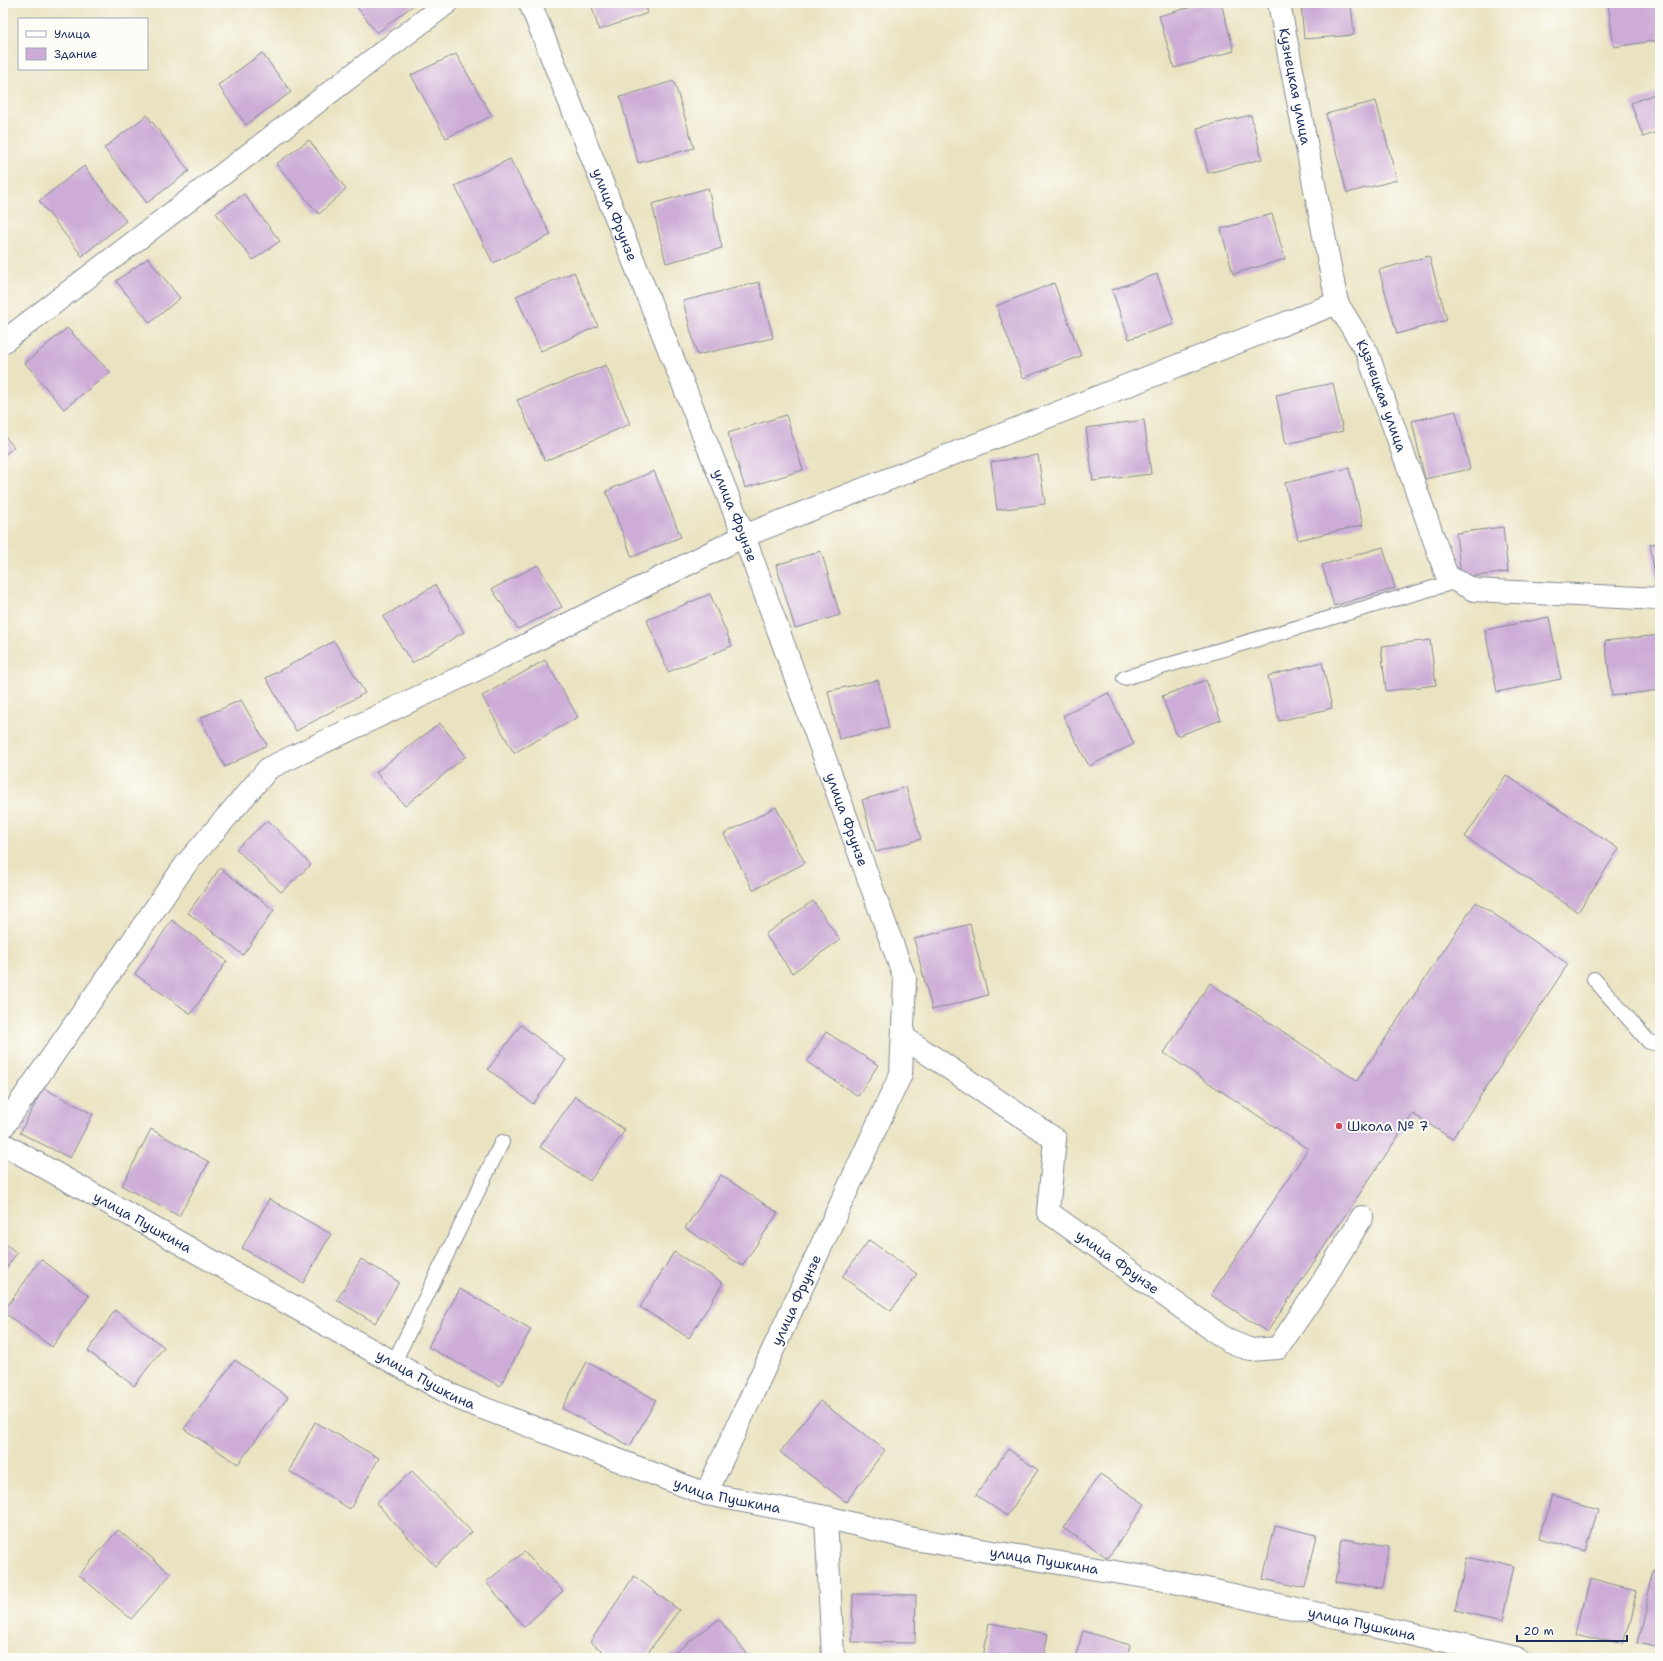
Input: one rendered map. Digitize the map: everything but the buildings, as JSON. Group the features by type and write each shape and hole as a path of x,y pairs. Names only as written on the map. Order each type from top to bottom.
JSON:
{"street":[{"path":"3,342 447,3"},
{"name":"улица Фрунзе","path":"530,3 744,536 905,979 901,1074 706,1494"},
{"name":"Кузнецкая улица","path":"1279,3 1337,302 1367,352 1446,576 1474,590 1660,599"},
{"path":"3,1127 186,864 269,768 484,666 744,536 1337,302"},
{"name":"улица Фрунзе","path":"903,1037 1055,1139 1048,1212 1227,1340 1251,1350 1278,1348 1320,1286 1362,1217"},
{"name":"улица Пушкина","path":"3,1144 457,1398 706,1494 826,1517 913,1539 1170,1581 1517,1658"},
{"path":"826,1517 833,1658"}],"lane":[{"path":"1124,678 1457,581"},
{"path":"1594,979 1649,1042 1660,1044"},
{"path":"394,1362 502,1142"}],"place":[{"name":"Школа № 7","path":"1339,1126"}]}
